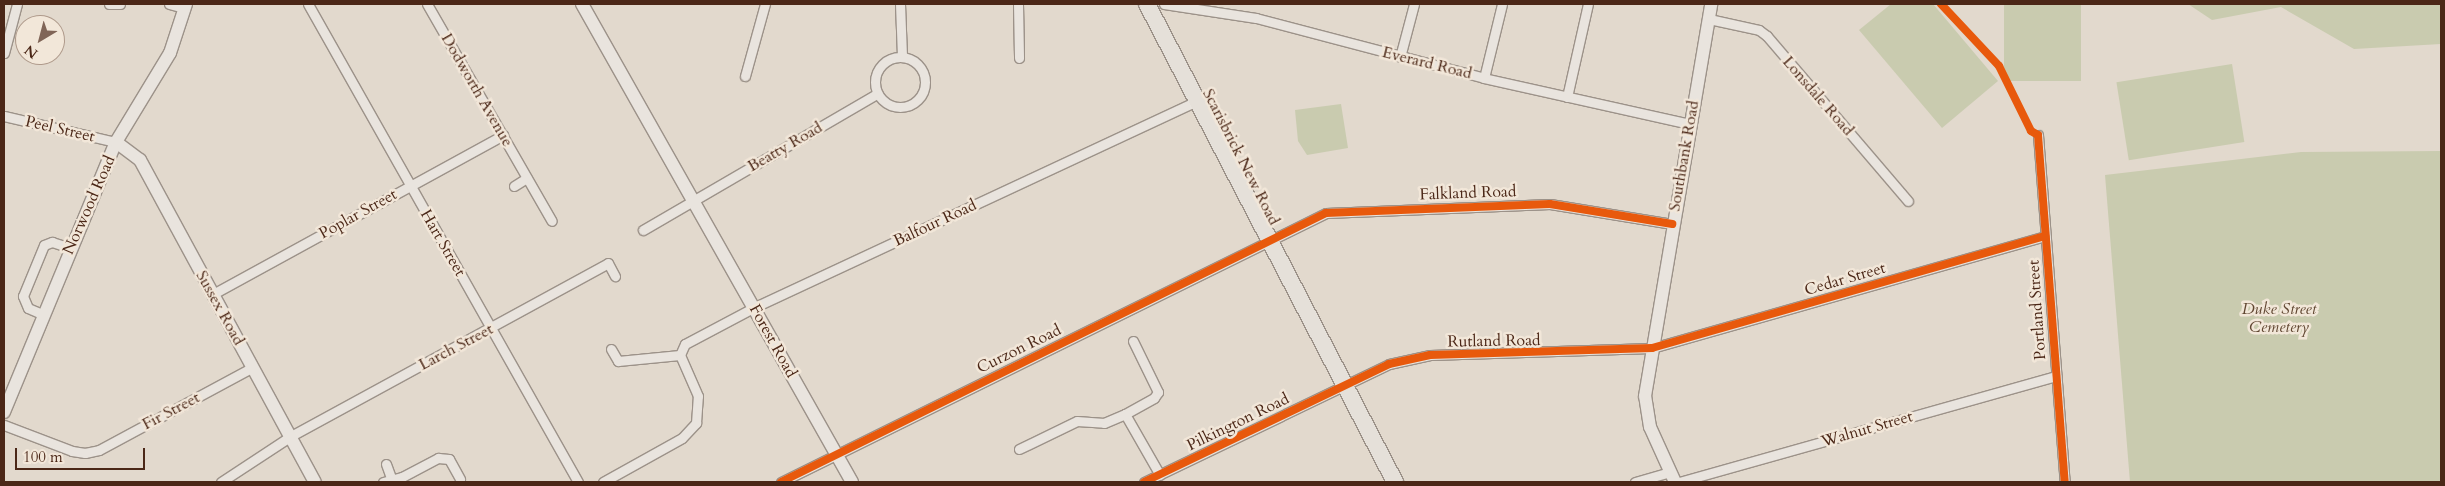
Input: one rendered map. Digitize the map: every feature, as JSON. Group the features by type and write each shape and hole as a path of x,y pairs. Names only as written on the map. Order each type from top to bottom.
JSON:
{"highway":[{"name":"Scarisbrick New Road","path":"1147,4 1343,386 1395,482"}],"street":[{"path":"4,53 17,4"},
{"path":"109,4 120,4"},
{"path":"169,4 185,6"},
{"name":"Hart Street","path":"308,4 578,482"},
{"name":"Dodworth Avenue","path":"427,4 552,220"},
{"name":"Forest Road","path":"582,4 755,307 852,482"},
{"path":"745,76 765,4"},
{"path":"900,4 902,57"},
{"path":"1018,4 1019,58"},
{"name":"Everard Road","path":"1164,4 1256,18 1484,78 1690,124"},
{"path":"1400,57 1414,4"},
{"path":"1484,78 1502,4"},
{"path":"1567,97 1588,4"},
{"name":"Southbank Road","path":"1672,477 1645,410 1652,348 1672,224 1712,4"},
{"name":"Norwood Road","path":"4,412 42,314 116,142 170,53 185,6"},
{"name":"Lonsdale Road","path":"1710,19 1758,30 1766,36 1908,201"},
{"path":"902,57 911,59 923,72 926,80 921,97 907,107 898,108 890,106 877,94 877,72 887,60 902,57"},
{"name":"Beatty Road","path":"693,201 877,94"},
{"name":"Balfour Road","path":"680,355 685,344 755,307 1198,101"},
{"name":"Peel Street","path":"4,116 116,142"},
{"name":"Poplar Street","path":"213,294 503,135"},
{"name":"Portland Street","path":"2038,135 2065,482"},
{"name":"Sussex Road","path":"116,142 140,160 315,482"},
{"path":"514,186 527,178"},
{"path":"643,230 693,201"},
{"name":"Falkland Road","path":"1268,240 1326,213 1550,204 1672,224"},
{"name":"Cedar Street","path":"1652,348 2045,236"},
{"name":"Curzon Road","path":"781,482 1268,240"},
{"path":"42,314 28,308 23,296 44,245 52,242 70,248"},
{"name":"Larch Street","path":"221,482 291,436 608,263 615,276"},
{"path":"1019,449 1077,421 1104,423 1154,398 1158,392 1133,341"},
{"name":"Rutland Road","path":"1343,386 1389,364 1430,356 1652,348"},
{"path":"603,482 682,438 696,423 698,396 680,355 618,361 611,349"},
{"name":"Fir Street","path":"4,424 72,451 85,453 99,450 253,367"},
{"name":"Walnut Street","path":"1679,482 2056,376"},
{"name":"Pilkington Road","path":"1144,482 1343,386"},
{"path":"1125,414 1160,475"},
{"path":"386,464 387,480 402,477 438,458 449,460 460,479"},
{"path":"1635,482 1672,477"}],"green space":[{"path":"1891,4 1933,4 1998,81 1942,128 1859,30"},
{"path":"2004,4 2081,4 2081,81 2004,81"},
{"path":"2188,4 2441,4 2441,44 2354,49 2281,7 2212,20"},
{"path":"2232,64 2244,142 2129,160 2116,82"},
{"path":"1341,104 1348,148 1307,155 1298,141 1295,110"},
{"name":"Duke Street Cemetery","path":"2441,151 2441,482 2130,482 2105,175 2301,152"}],"cycle path":[{"path":"1941,4 1999,66 2031,131 2038,135 2065,482"},
{"path":"781,482 1326,213 1550,204 1672,224"},
{"path":"1144,482 1389,364 1430,355 1652,348 2045,236"}]}
